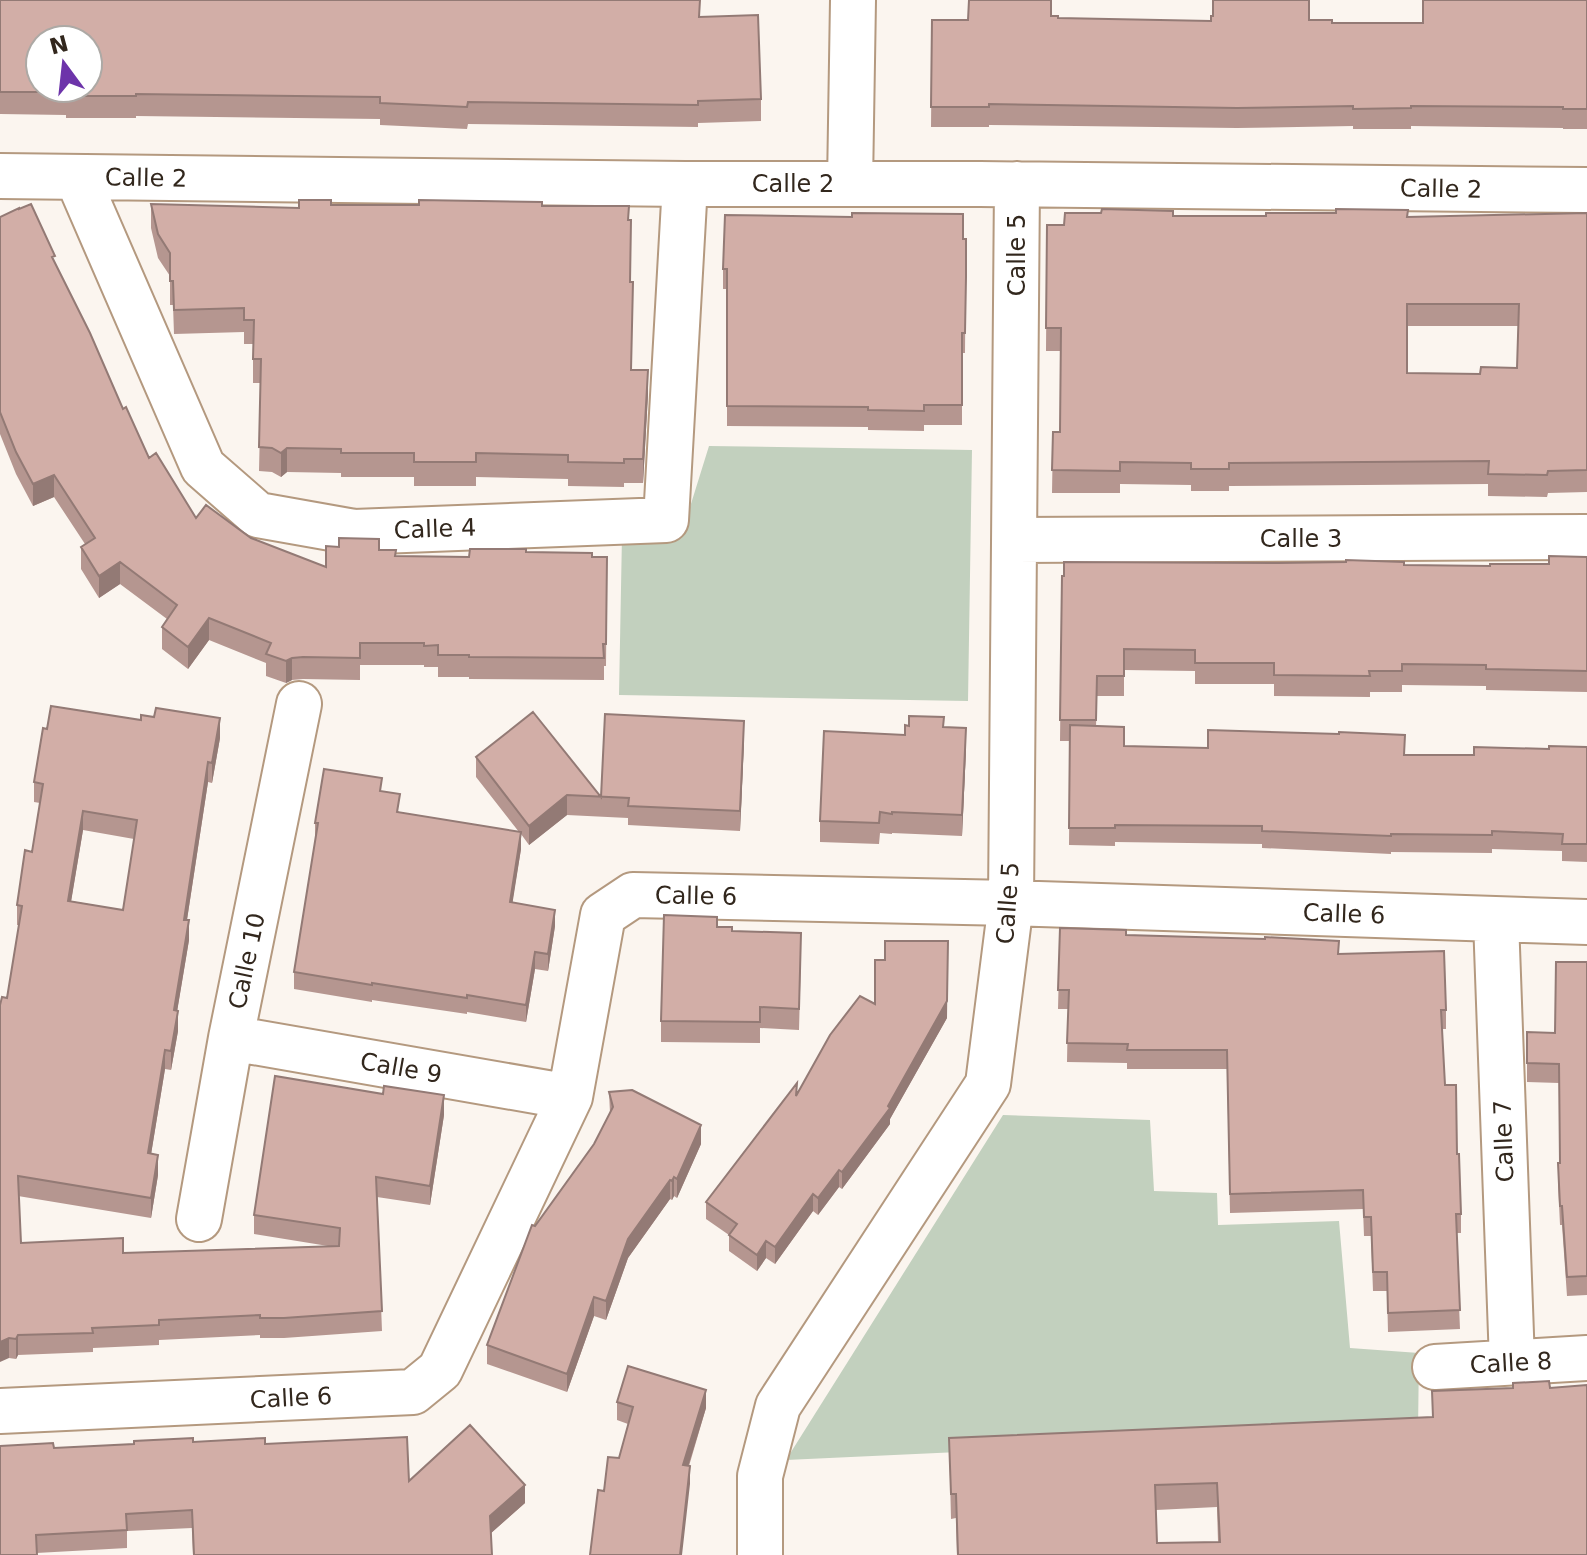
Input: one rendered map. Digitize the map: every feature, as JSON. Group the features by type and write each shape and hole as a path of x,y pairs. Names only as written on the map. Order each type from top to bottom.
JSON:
{"street":[{"path":"850,184 853,0"},
{"name":"Calle 2","path":"0,176 1587,190"},
{"name":"Calle 4","path":"77,177 203,467 258,515 354,532 666,520 685,184"},
{"name":"Calle 5","path":"760,1555 760,1476 778,1406 988,1084 1011,903 1017,184"},
{"name":"Calle 3","path":"1015,540 1587,537"},
{"name":"Calle 10","path":"199,1219 231,1038 299,704"},
{"name":"Calle 6","path":"0,1411 413,1392 440,1370 570,1097 603,915 633,895 1011,903 1587,922"},
{"name":"Calle 7","path":"1496,920 1512,1362"},
{"name":"Calle 9","path":"231,1038 570,1097"},
{"name":"Calle 8","path":"1435,1367 1587,1358"}],"green space":[{"path":"709,446 972,450 968,701 619,695 622,535 681,536"},
{"path":"1003,1115 1150,1120 1154,1191 1217,1193 1218,1225 1339,1221 1350,1348 1419,1353 1418,1431 786,1460"}],"building":[{"path":"0,0 700,0 699,17 758,15 761,99 698,101 698,105 468,102 467,107 380,103 380,97 104,96 104,24 24,24 24,92 0,92"},
{"path":"969,0 1051,0 1051,16 1058,18 1211,21 1213,0 1309,0 1309,20 1423,23 1423,0 1587,0 1587,109 989,104 989,107 931,107 932,20 968,20"},
{"path":"299,200 331,200 331,205 419,205 419,200 542,202 542,206 629,206 630,282 633,282 631,370 648,370 643,459 624,459 624,463 568,462 568,455 476,453 476,462 414,462 414,453 341,453 341,449 287,448 281,453 272,448 259,447 261,359 253,359 254,320 244,320 244,308 174,310 170,253 158,234 151,204 299,208"},
{"path":"31,204 55,256 52,257 123,409 126,407 149,458 156,453 196,518 206,505 251,538 326,567 326,546 339,547 339,538 379,539 379,550 396,550 395,556 469,557 470,549 526,549 526,552 592,553 592,557 607,557 604,658 469,657 438,655 438,645 424,646 424,643 360,643 360,658 303,657 286,661 266,654 271,643 209,618 188,647 162,627 177,605 120,562 99,576 81,547 95,538 54,475 33,484 0,412 0,217"},
{"path":"1102,209 1173,211 1173,216 1266,216 1266,213 1336,213 1336,209 1408,210 1407,217 1587,213 1587,470 1548,471 1547,475 1488,474 1489,461 1229,463 1229,469 1191,469 1191,463 1120,462 1120,471 1052,470 1053,432 1060,432 1061,328 1046,328 1047,225 1064,225 1065,213 1101,213","holes":["1407,304 1519,304 1517,368 1481,367 1480,374 1407,373"]},
{"path":"852,213 963,214 966,277 962,405 924,405 924,411 868,410 868,407 727,406 727,269 723,269 725,215 852,217"},
{"path":"1549,556 1587,557 1587,671 1402,664 1402,671 1369,671 1370,676 1274,675 1274,663 1195,663 1195,650 1124,649 1124,676 1097,676 1096,720 1060,720 1064,562 1278,563 1346,560 1404,562 1404,565 1490,566 1549,564"},
{"path":"51,706 141,720 141,715 154,717 156,708 220,718 212,763 208,762 184,920 189,920 174,1010 178,1011 171,1051 165,1050 148,1153 158,1155 151,1198 18,1176 21,1243 123,1238 123,1253 339,1246 340,1228 254,1215 275,1076 383,1094 384,1086 444,1095 430,1186 376,1177 382,1311 284,1318 260,1318 260,1315 159,1320 159,1325 92,1328 93,1333 18,1335 16,1339 0,1342 0,1005 2,997 7,998 22,906 17,905 25,850 32,852 43,784 34,782 43,728 47,729","holes":["83,811 137,820 123,910 68,901"]},
{"path":"533,712 601,797 567,795 529,826 476,757"},
{"path":"605,714 744,721 740,811 628,806 629,798 601,797"},
{"path":"909,716 944,717 943,727 966,728 962,815 880,812 879,823 820,821 824,731 905,735"},
{"path":"1070,725 1124,727 1124,746 1208,748 1208,730 1405,735 1404,755 1474,755 1474,747 1587,747 1587,844 1562,844 1563,834 1492,831 1492,835 1391,836 1262,831 1262,826 1115,825 1115,828 1069,828"},
{"path":"324,769 382,778 380,791 400,794 397,812 521,832 510,902 555,910 548,954 535,952 526,1005 294,972"},
{"path":"664,915 717,917 717,927 732,927 732,931 801,933 799,1009 760,1007 760,1022 661,1021"},
{"path":"1060,928 1126,930 1126,935 1339,941 1338,954 1444,951 1446,1010 1441,1010 1445,1085 1456,1085 1461,1214 1456,1214 1460,1310 1388,1313 1387,1272 1373,1272 1371,1217 1364,1217 1363,1190 1230,1194 1227,1050 1127,1050 1128,1044 1067,1043 1069,990 1058,990"},
{"path":"885,941 948,941 947,1001 888,1106 890,1108 842,1172 839,1170 818,1198 813,1194 775,1247 766,1241 757,1255 729,1235 737,1224 706,1202 797,1083 796,1096 830,1035 860,996 875,1004 875,960 885,960"},
{"path":"1556,962 1587,962 1587,1276 1567,1277 1558,1163 1559,1064 1527,1063 1527,1032 1555,1033"},
{"path":"632,1090 701,1125 677,1179 674,1177 670,1180 628,1239 606,1301 594,1297 567,1374 487,1345 532,1225 535,1226 594,1144 613,1107 609,1092"},
{"path":"628,1366 706,1390 683,1465 690,1466 680,1555 590,1555 598,1490 604,1491 608,1457 619,1458 633,1407 617,1402"},
{"path":"1549,1381 1550,1388 1587,1385 1587,1555 958,1555 956,1494 951,1494 949,1438 1433,1417 1432,1391 1513,1388 1513,1383","holes":["1217,1483 1220,1542 1157,1543 1155,1485"]},
{"path":"470,1425 525,1485 490,1516 492,1555 194,1555 192,1510 126,1514 127,1530 36,1535 37,1555 0,1555 0,1446 53,1443 54,1448 193,1438 193,1442 265,1438 265,1444 407,1437 409,1481"}]}
